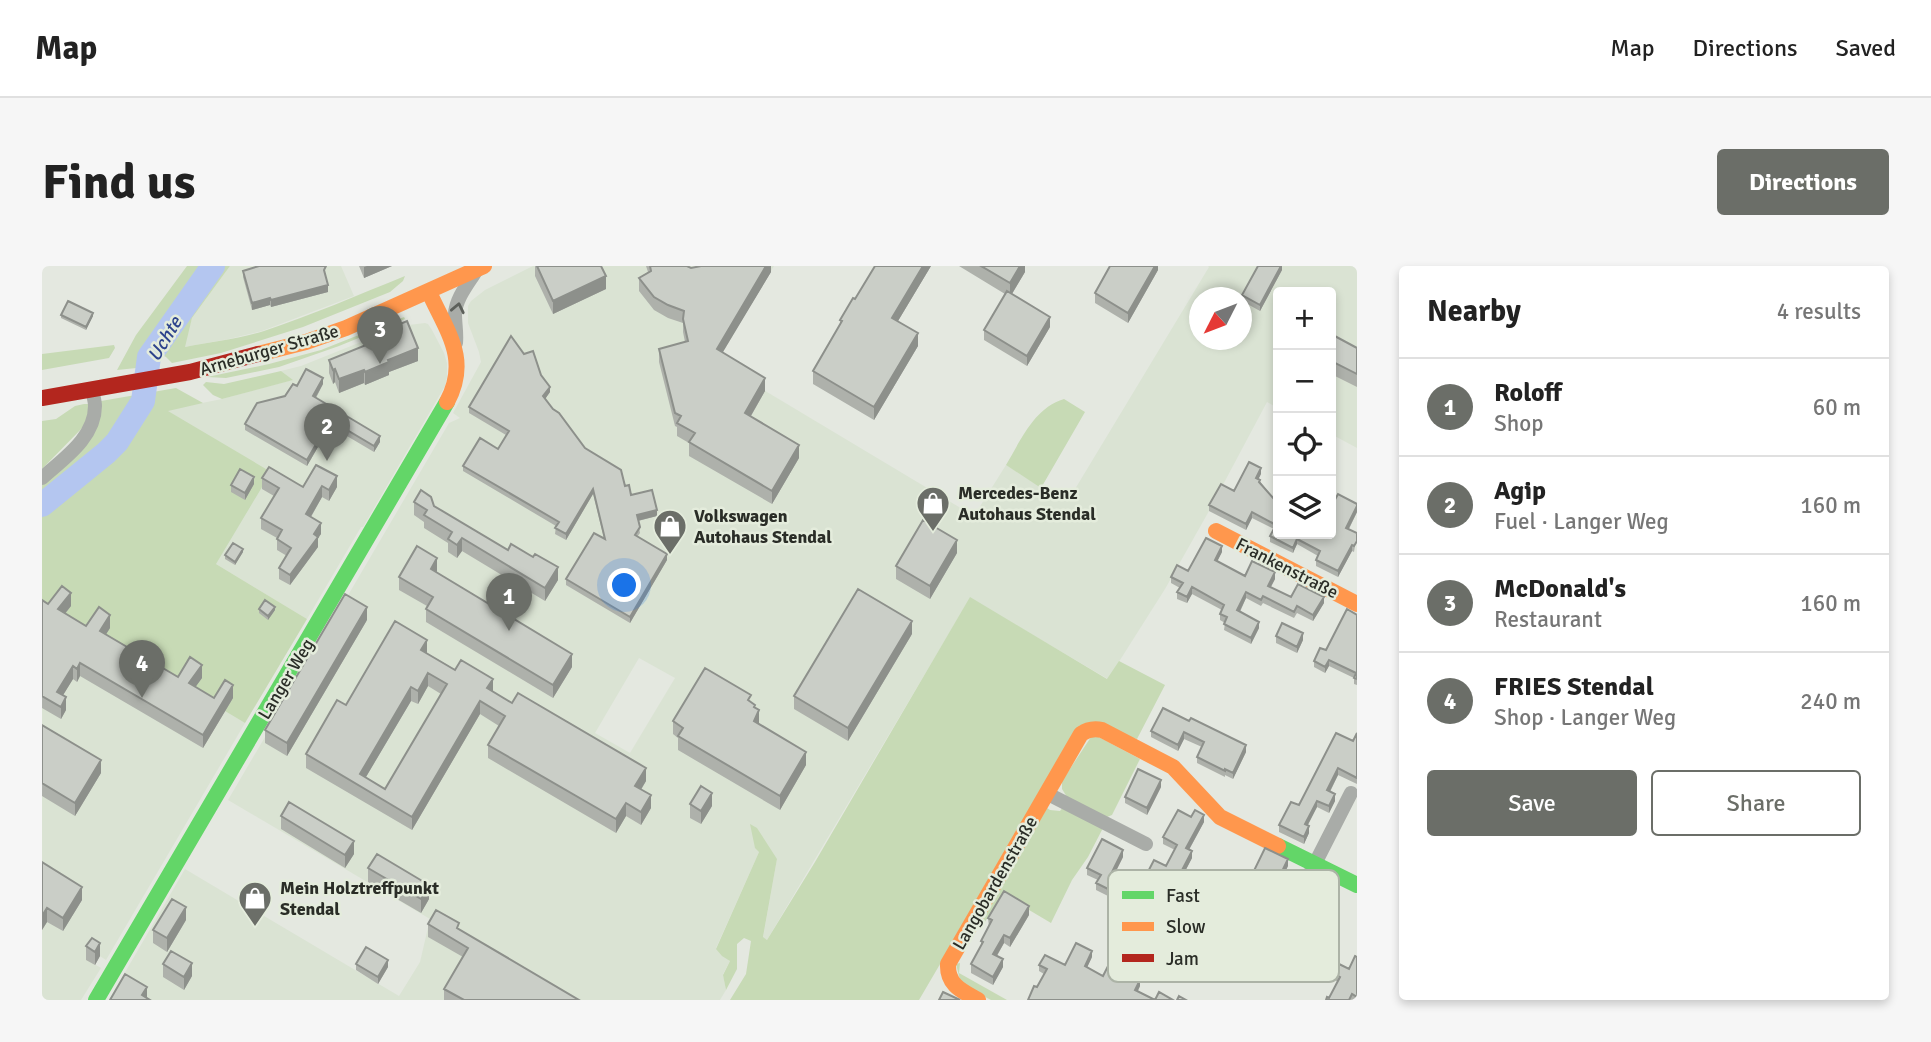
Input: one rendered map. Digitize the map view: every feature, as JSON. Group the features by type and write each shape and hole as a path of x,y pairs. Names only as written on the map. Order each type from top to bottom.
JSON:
{"street":[{"name":"Arneburger Straße","path":"42,398 162,377 306,342 346,328 481,268"},
{"name":"Langer Weg","path":"455,352 458,332 455,316 457,303 481,268"},
{"name":"Langer Weg","path":"96,1000 449,399 458,367 455,352 429,292"},
{"path":"42,478 87,435 96,407 93,389"},
{"name":"Frankenstraße","path":"1216,531 1357,604"},
{"name":"Langobardenstraße","path":"978,1000 957,989 950,981 948,964 1081,734 1094,727 1173,767 1220,817 1326,870"},
{"path":"1311,870 1351,793"},
{"path":"1048,794 1146,844"},
{"name":"Langobardenstraße","path":"1339,876 1357,885"}],"shaded area":[{"path":"230,266 341,266 354,296 262,331 184,347 192,318"},
{"path":"533,266 774,266 717,362 974,516 1006,465 1041,487 1043,485 1069,499 1189,300 1189,350 1252,350 1252,287 1197,287 1208,266 1357,266 1357,448 1336,437 1336,287 1273,287 1273,405 1267,402 1165,589 1108,679 970,598 767,940 763,938 777,859 759,852 716,948 730,961 723,974 726,990 720,1000 109,1000 185,869 399,996 420,962 430,919 228,800 449,423 460,418 453,413 481,362 468,323 468,306 485,290","holes":["639,658 675,678 630,753 595,733"]},
{"path":"425,323 432,330 444,353 447,363 445,386 307,619 216,564 167,410 222,399 292,380 281,371 301,366 401,326"},
{"path":"42,602 245,723 106,960 92,951 86,959 101,968 81,1000 42,1000"}],"green space":[{"path":"187,266 230,266 192,318 185,347 264,331 405,276 390,292 303,327 221,353 172,363 160,354 156,366 117,370 136,335"},
{"path":"404,317 405,319 339,346 279,367 226,378 207,377 321,350"},
{"path":"114,345 109,358 42,370 42,354"},
{"path":"281,371 293,380 222,399 213,395 203,385 206,382 224,384"},
{"path":"176,388 203,403 168,411 271,472 216,564 307,619 245,723 42,602 42,485 65,466 101,401"},
{"path":"1064,399 1085,412 1041,488 1006,465 1036,417"},
{"path":"88,404 88,422 42,469 42,421 56,419 75,406"},
{"path":"970,597 1107,679 1119,661 1165,685 1137,739 1080,725 919,1000 730,1000 746,974 751,941 744,938 737,944 737,969 726,990 723,975 730,961 716,949 759,852 755,848 750,824 757,828 777,859 763,937 767,940"},
{"path":"1093,734 1140,759 1112,815 1107,817 1067,797 1062,789 1062,781"},
{"path":"1063,807 1103,828 1072,880 1051,923 1002,894 985,922 981,920 1047,808 1060,811"},
{"path":"960,963 959,973 1007,1000 991,1000 961,984 956,964"}],"building":[{"path":"259,266 326,266 324,270 328,285 252,303 243,271"},
{"path":"537,266 601,266 606,276 553,301"},
{"path":"650,266 766,266 717,349 765,378 745,413 799,445 772,491 689,442 695,433 677,423 681,416 675,413 659,349 688,341 684,311 654,297 639,278 651,271"},
{"path":"875,266 923,266 892,318 918,333 874,407 813,371 842,321 840,320"},
{"path":"981,266 1020,266 1010,283"},
{"path":"1110,266 1155,266 1128,313 1095,293"},
{"path":"1258,266 1281,266 1260,305 1252,301 1252,287 1246,287"},
{"path":"1007,291 1050,317 1027,356 984,330"},
{"path":"68,301 93,313 86,327 61,315"},
{"path":"407,321 418,348 365,372 364,370 339,379 329,360 376,341 374,335"},
{"path":"511,336 524,354 533,351 541,375 550,387 543,396 585,448 621,470 625,486 629,485 631,495 652,490 657,510 637,515 640,527 635,535 667,554 630,617 566,579 594,533 605,539 593,489 566,534 555,528 559,522 463,466 480,438 498,449 509,431 469,407"},
{"path":"1336,337 1357,348 1357,374 1336,364"},
{"path":"306,369 323,378 313,396 380,436 374,446 330,420 307,460 245,424 257,403 285,396 293,384 297,386"},
{"path":"1249,462 1261,468 1256,478 1273,498 1273,523 1252,512 1246,524 1209,505 1221,484 1234,491"},
{"path":"316,465 337,476 329,490 322,486 306,514 321,523 314,534 318,537 290,575 279,568 291,548 277,539 282,530 261,518 279,488 262,478 269,467 303,487"},
{"path":"240,469 254,477 245,493 231,485"},
{"path":"421,490 431,497 434,506 508,550 511,544 558,567 545,588 462,538 457,545 448,539 452,532 424,515 427,510 414,502"},
{"path":"1338,494 1357,504 1346,528 1357,533 1357,541 1338,571 1316,560 1320,551 1297,539 1336,539"},
{"path":"923,520 957,540 930,586 896,566"},
{"path":"1206,538 1222,546 1215,560 1245,576 1252,561 1275,572 1268,586 1291,597 1298,584 1324,597 1313,615 1297,606 1294,612 1263,596 1261,600 1246,592 1237,610 1259,622 1251,638 1224,624 1227,617 1220,614 1224,605 1192,587 1187,597 1177,592 1183,583 1171,577 1177,565 1188,571"},
{"path":"1276,539 1297,539 1293,548"},
{"path":"233,543 243,549 235,562 225,555"},
{"path":"417,546 437,558 431,569 572,654 553,685 426,609 433,597 399,577"},
{"path":"62,586 71,593 58,609 86,626 99,607 110,615 100,631 178,677 190,657 202,665 189,683 214,698 225,680 233,685 203,735 80,663 77,669 73,666 57,692 66,697 61,707 42,696 42,600 48,604"},
{"path":"858,589 912,621 848,728 794,696"},
{"path":"345,594 367,607 287,743 265,730"},
{"path":"265,600 275,607 268,616 259,609"},
{"path":"1347,609 1357,615 1357,679 1354,678 1356,673 1329,660 1325,667 1314,661 1320,648 1326,650"},
{"path":"395,621 427,640 421,650 455,670 461,660 493,679 487,688 512,703 518,693 646,768 635,786 651,795 641,812 626,803 616,819 488,745 505,716 480,701 412,817 306,754 337,700 346,705","holes":["428,673 447,684 385,789 360,774 411,687 418,691"]},
{"path":"1282,623 1303,633 1297,647 1276,636"},
{"path":"705,668 751,695 748,700 759,710 754,721 806,752 780,796 678,736 683,728 673,721"},
{"path":"1163,708 1189,721 1191,718 1246,745 1233,773 1197,757 1204,742 1184,732 1178,745 1151,731"},
{"path":"42,725 101,760 75,803 42,783"},
{"path":"1336,733 1353,741 1357,733 1357,778 1338,768 1327,790 1335,794 1329,806 1317,801 1305,824 1309,826 1304,837 1279,825 1291,802 1299,805"},
{"path":"1138,769 1161,780 1147,808 1125,797"},
{"path":"701,786 712,793 701,811 690,804"},
{"path":"289,802 354,841 345,855 281,816"},
{"path":"1178,810 1191,817 1195,810 1204,815 1186,848 1192,851 1182,870 1149,870 1154,860 1166,866 1177,845 1163,837"},
{"path":"1102,839 1123,850 1113,870 1108,870 1108,889 1096,883 1101,875 1087,868"},
{"path":"1265,848 1288,859 1283,870 1254,870"},
{"path":"377,854 429,885 421,899 368,868"},
{"path":"42,862 82,887 63,918 47,908 42,916"},
{"path":"1004,891 1029,906 1010,938 1004,935 993,954 1003,959 993,977 971,964 992,920 988,918"},
{"path":"172,899 186,907 167,938 153,930"},
{"path":"436,910 459,923 457,928 579,1000 464,1000 444,989 468,948 428,924"},
{"path":"92,938 100,943 95,952 86,946"},
{"path":"1076,943 1092,951 1085,966 1103,976 1108,966 1108,982 1139,982 1135,990 1155,1000 1028,1000 1034,986 1037,987 1047,969 1039,965 1045,955 1065,965"},
{"path":"366,947 388,960 378,977 356,964"},
{"path":"171,951 192,963 184,977 163,964"},
{"path":"1355,956 1357,957 1357,997 1352,994 1349,1000 1326,1000 1339,982 1339,964 1349,969"},
{"path":"125,974 147,987 142,995 150,1000 110,1000"},
{"path":"943,992 960,1000 939,1000"},
{"path":"1159,992 1173,1000 1155,1000"}],"waterway":[{"name":"Uchte","path":"42,505 117,442 143,401 149,357 213,266"}],"traffic: fast":[{"path":"96,1000 447,402"},
{"path":"1278,846 1327,870"},
{"path":"1339,876 1357,885"}],"traffic: slow":[{"path":"258,354 346,328 484,266"},
{"path":"429,292 449,333 456,359 454,387 447,402"},
{"path":"1216,531 1357,604"},
{"path":"978,1000 953,982 948,964 1081,734 1086,731 1102,730 1173,767 1220,817 1278,846"}],"traffic: jam":[{"path":"42,398 190,372 258,354"}],"place":[{"name":"McDonald's","path":"380,364"},
{"name":"Agip","path":"327,461"},
{"name":"Mercedes-Benz Autohaus Stendal","path":"933,533"},
{"name":"Volkswagen Autohaus Stendal","path":"670,556"},
{"name":"Roloff","path":"509,631"},
{"name":"FRIES Stendal","path":"142,698"},
{"name":"Mein Holztreffpunkt Stendal","path":"255,928"}]}
